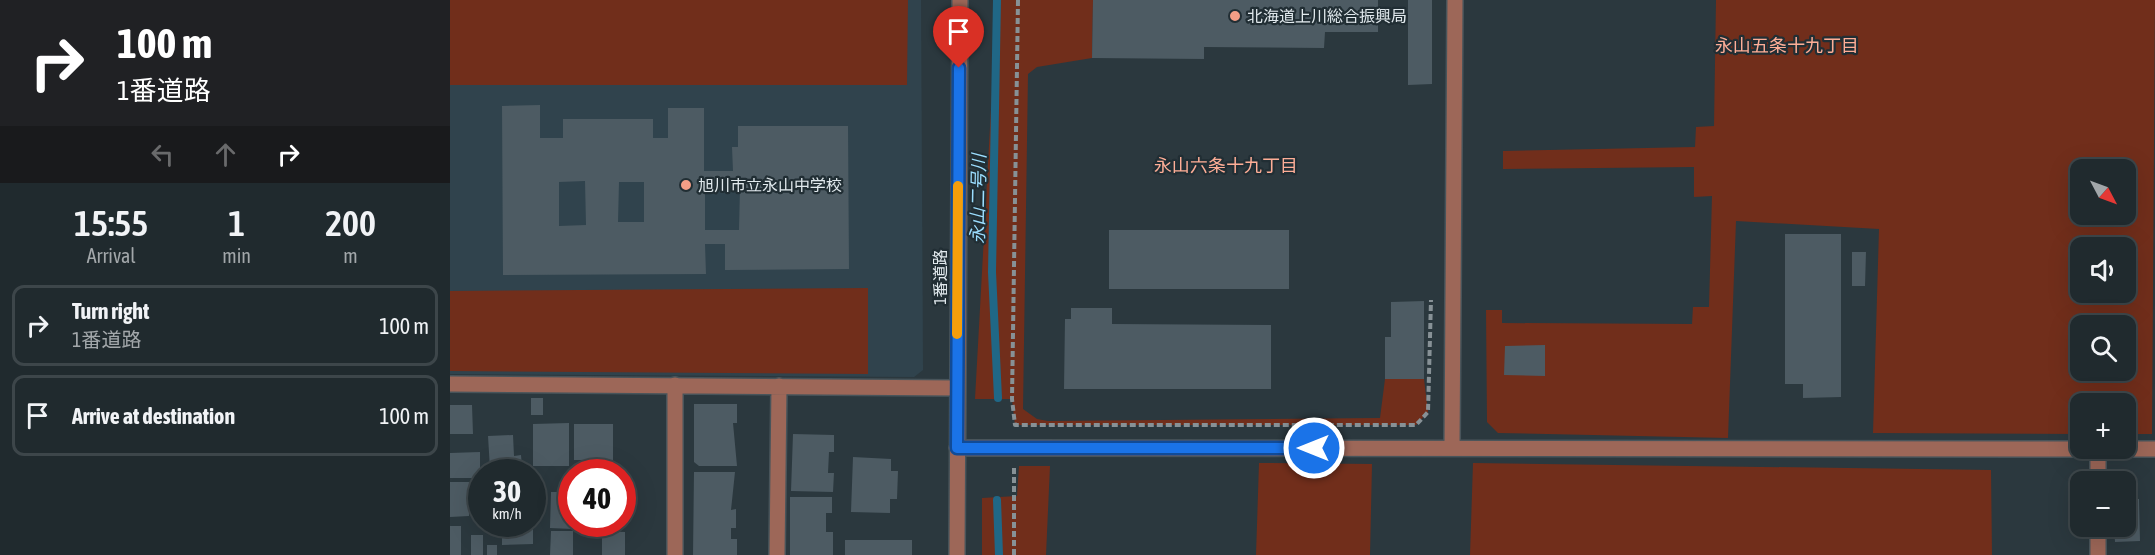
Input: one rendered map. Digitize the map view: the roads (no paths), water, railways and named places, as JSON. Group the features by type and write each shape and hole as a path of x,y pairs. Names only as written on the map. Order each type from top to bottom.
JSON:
{"street":[{"name":"1番道路","path":"957,555 960,0"},
{"path":"1452,447 1455,0"},
{"path":"450,384 957,388"},
{"path":"675,386 675,555"},
{"path":"777,555 779,386"},
{"path":"957,448 2070,449"},
{"path":"2136,449 2155,449"},
{"path":"2098,537 2098,555"}],"waterway":[{"name":"永山二号川","path":"997,0 992,272 998,398"},
{"name":"永山二号川","path":"997,500 999,555"}],"place":[{"name":"北海道上川総合振興局","path":"1235,16"},
{"name":"旭川市立永山中学校","path":"686,185"}],"district":[{"name":"永山五条十九丁目","path":"1787,45"},
{"name":"永山六条十九丁目","path":"1226,165"}]}
